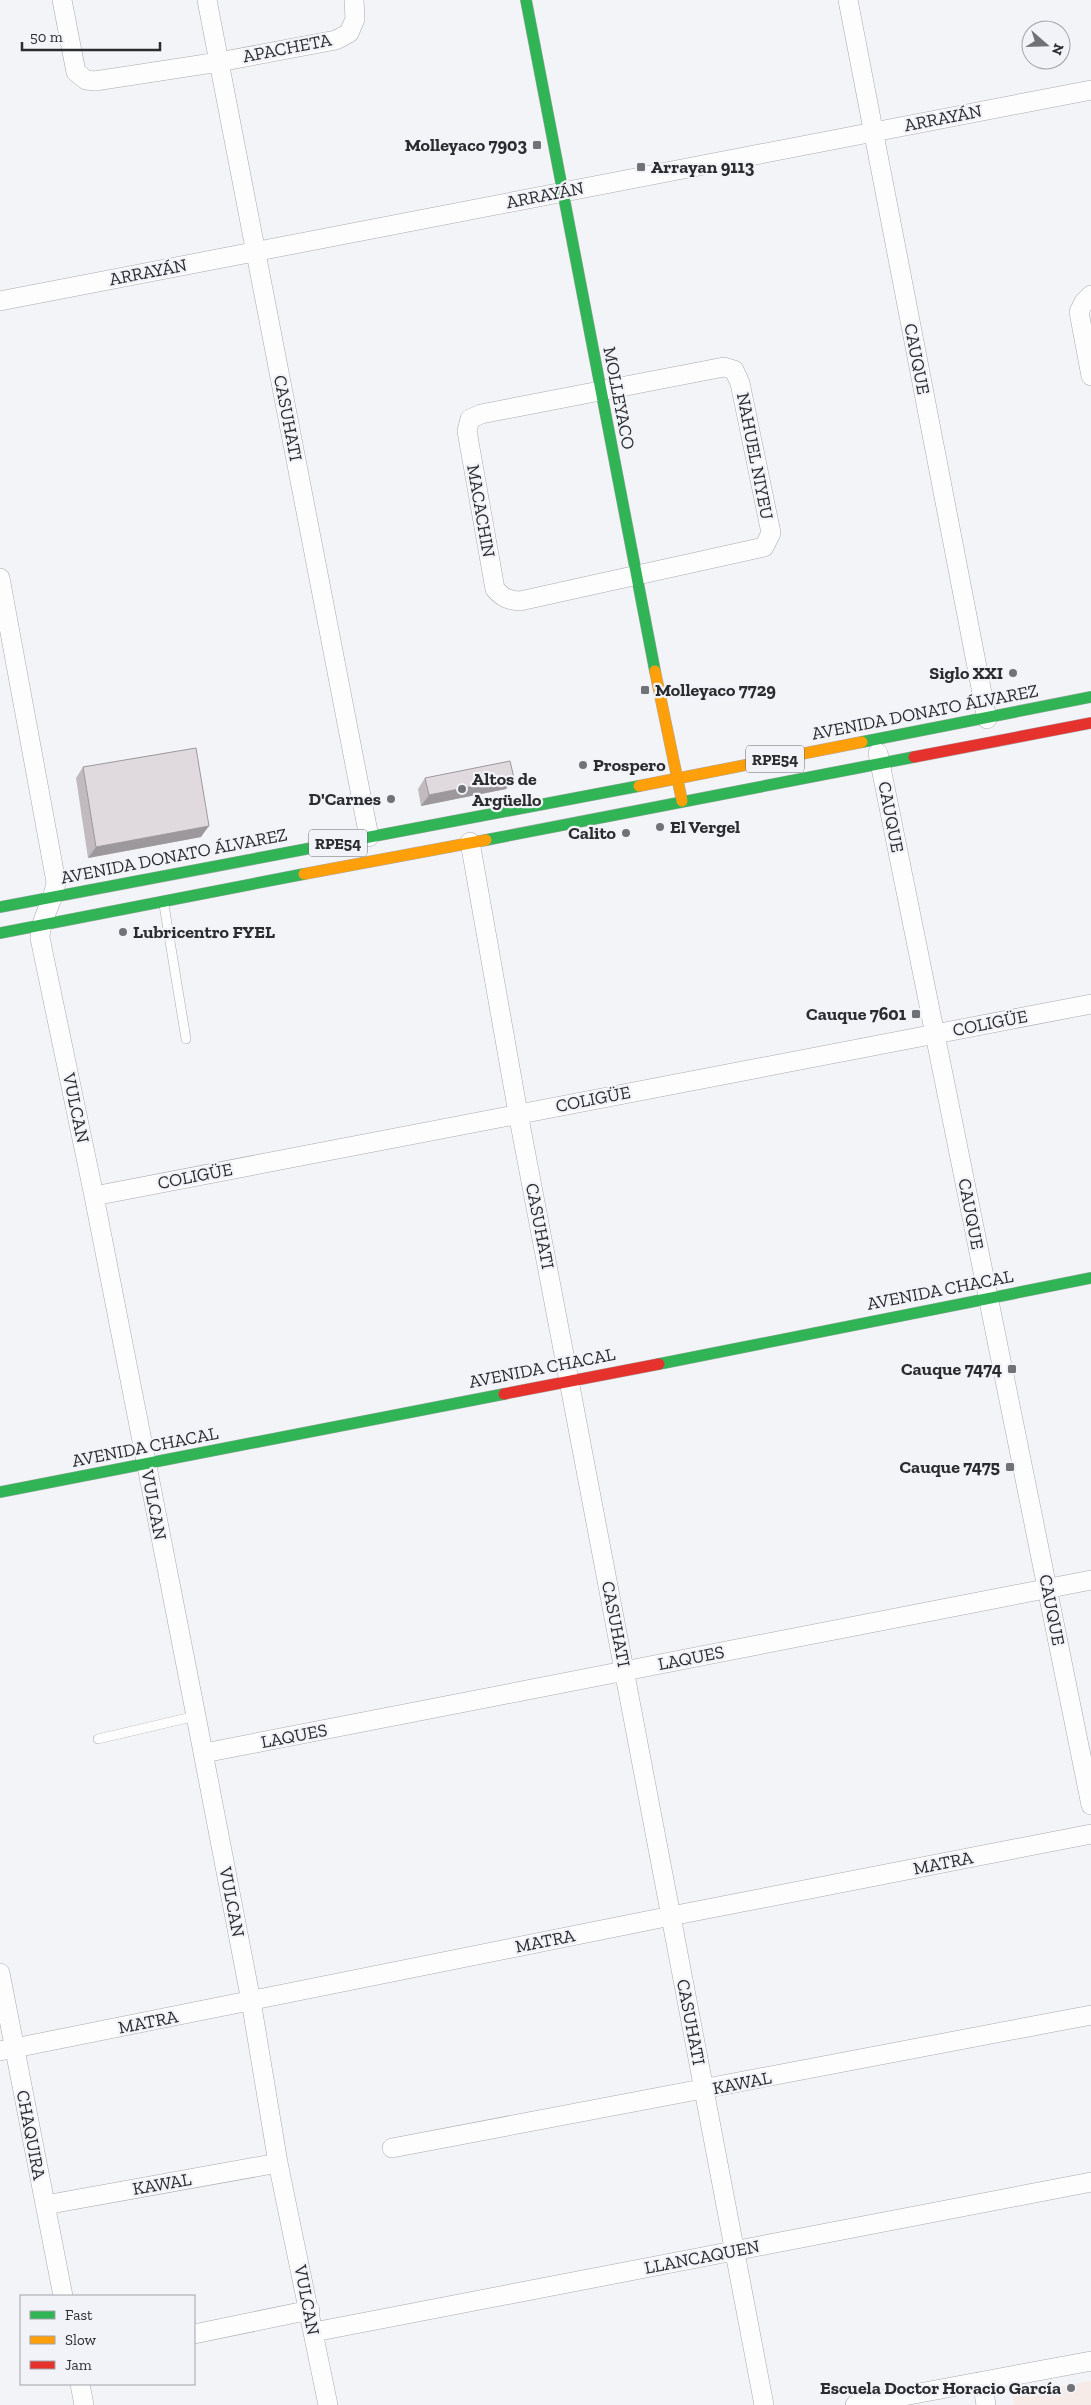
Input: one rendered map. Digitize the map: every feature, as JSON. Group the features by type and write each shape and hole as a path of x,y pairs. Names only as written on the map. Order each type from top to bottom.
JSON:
{"main road":[{"name":"MOLLEYACO","path":"526,0 636,576 682,802"},
{"name":"AVENIDA DONATO ÁLVAREZ","path":"0,907 676,779 1091,697"},
{"name":"RPE54","path":"0,933 1091,724"},
{"name":"AVENIDA CHACAL","path":"0,1492 146,1465 1091,1278"}],"street":[{"name":"APACHETA","path":"62,0 76,72 86,80 95,81 219,62 336,40 349,33 355,19 354,0"},
{"name":"CASUHATI","path":"207,0 368,837"},
{"name":"CAUQUE","path":"848,0 987,719"},
{"name":"ARRAYÁN","path":"0,300 1091,90"},
{"path":"1091,295 1084,302 1079,312 1091,376"},
{"name":"NAHUEL NIYEU","path":"600,389 724,367 734,370 740,382 771,533 764,547 636,576"},
{"name":"MACACHIN","path":"600,389 481,414 470,419 467,431 495,589 506,600 520,601 636,576"},
{"path":"0,578 56,882 54,896 40,926"},
{"name":"CAUQUE","path":"875,740 1091,1805"},
{"name":"CASUHATI","path":"470,842 518,1113 764,2405"},
{"name":"VULCAN","path":"40,926 40,938 94,1196 204,1754 251,2001 278,2163 310,2310 328,2405"},
{"name":"COLIGÜE","path":"94,1196 1091,1004"},
{"name":"LAQUES","path":"204,1754 1091,1580"},
{"name":"MATRA","path":"7,2050 671,1916 1091,1834"},
{"name":"CHAQUIRA","path":"0,1973 7,2050 45,2206 63,2295"},
{"name":"KAWAL","path":"392,2148 1091,2015"},
{"name":"KAWAL","path":"45,2206 278,2163"},
{"name":"LLANCAQUEN","path":"314,2332 1091,2182"},
{"path":"195,2334 310,2310"},
{"path":"855,2405 1091,2361"},
{"path":"982,2382 986,2405"},
{"path":"80,2385 84,2405"}],"lane":[{"path":"163,902 186,1039"},
{"path":"98,1739 196,1716"}],"shaded area":[{"name":"Escuela Doctor Horacio García","path":"1091,2381 1091,2405 1014,2405 1012,2395"}],"building":[{"path":"196,748 209,826 96,847 83,767"},
{"path":"510,761 514,778 429,795 425,778"}],"traffic: fast":[{"path":"526,0 655,671"},
{"path":"862,742 1091,697"},
{"path":"486,840 914,757"},
{"path":"0,907 639,786"},
{"path":"0,933 304,874"},
{"path":"659,1364 1091,1278"},
{"path":"0,1492 504,1394"}],"traffic: slow":[{"path":"655,671 682,801"},
{"path":"639,786 862,742"},
{"path":"304,874 486,840"}],"traffic: jam":[{"path":"914,757 1091,723"},
{"path":"504,1394 659,1364"}],"place":[{"name":"Molleyaco 7903","path":"537,145"},
{"name":"Arrayan 9113","path":"641,167"},
{"name":"Siglo XXI","path":"1013,673"},
{"name":"Molleyaco 7729","path":"645,690"},
{"name":"Prospero","path":"583,765"},
{"name":"Altos de Argüello","path":"462,789"},
{"name":"D'Carnes","path":"391,799"},
{"name":"El Vergel","path":"660,827"},
{"name":"Calito","path":"626,833"},
{"name":"Lubricentro FYEL","path":"123,932"},
{"name":"Cauque 7601","path":"916,1014"},
{"name":"Cauque 7474","path":"1012,1369"},
{"name":"Cauque 7475","path":"1010,1467"},
{"name":"Escuela Doctor Horacio García","path":"1071,2388"}]}
